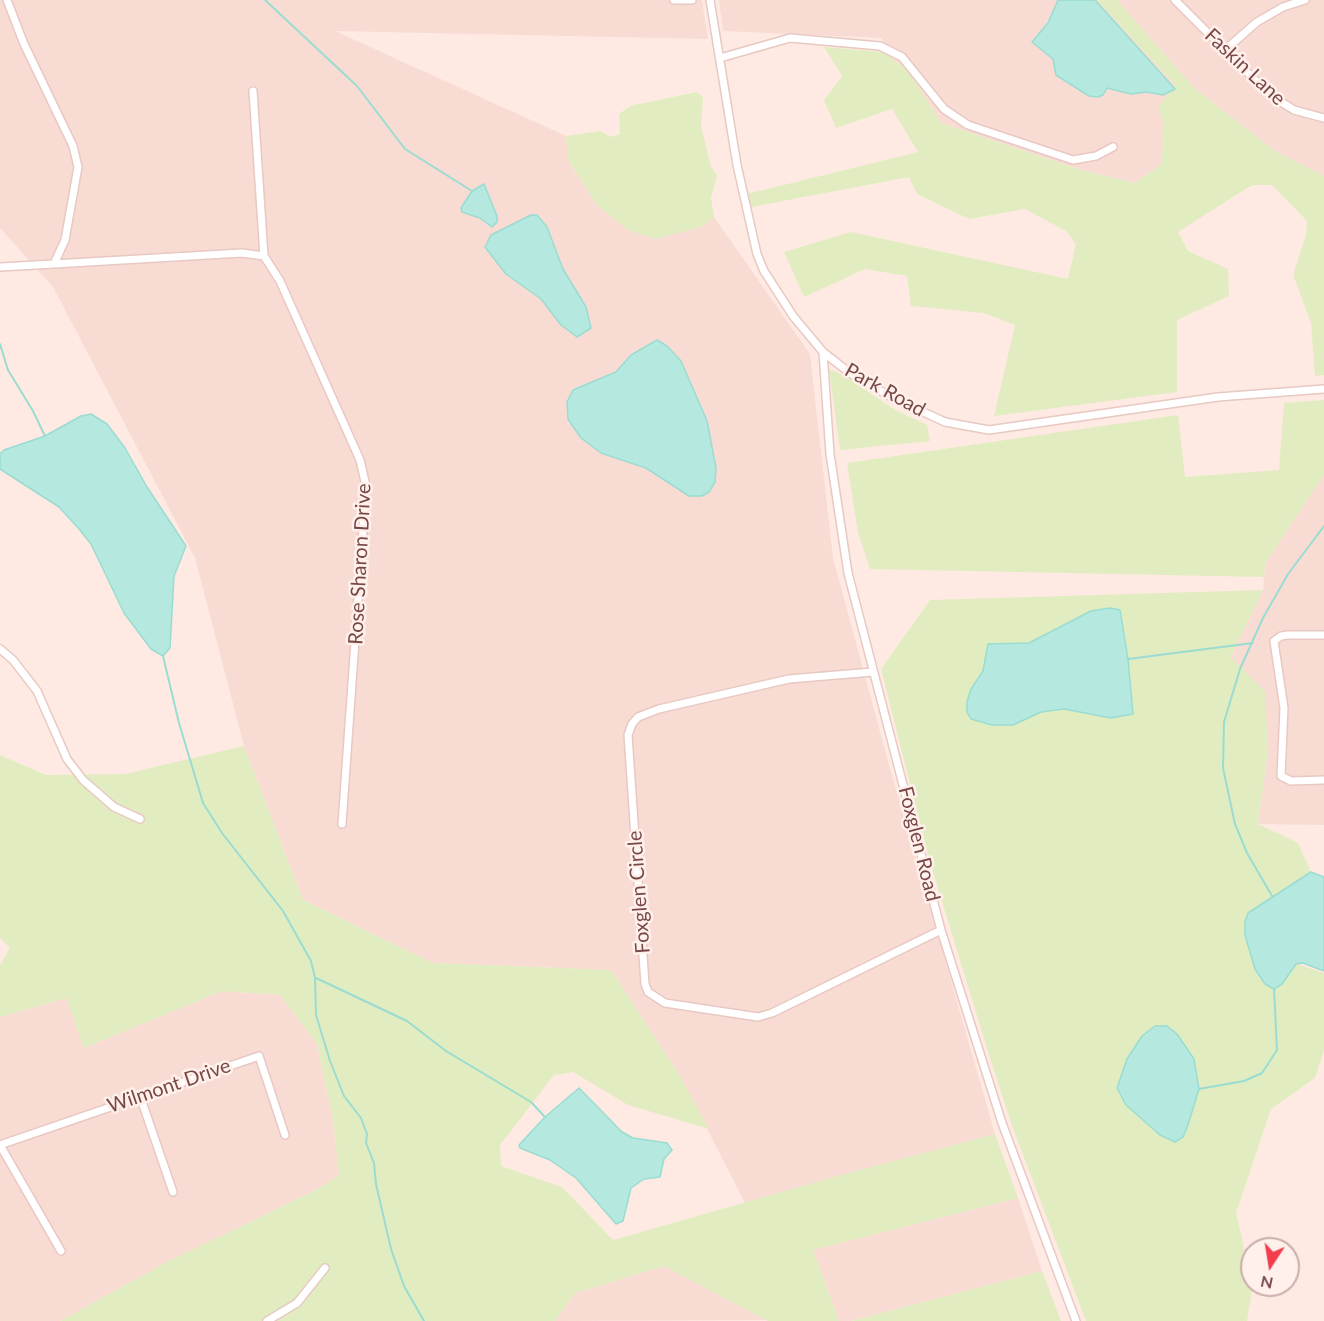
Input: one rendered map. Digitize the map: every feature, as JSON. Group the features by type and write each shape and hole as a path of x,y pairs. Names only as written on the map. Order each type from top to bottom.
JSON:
{"street":[{"path":"7,0 77,158 78,175 65,240 54,264"},
{"path":"674,0 692,0"},
{"name":"Park Road","path":"710,0 736,165 757,254 782,301 823,352 850,373 891,397 945,422 989,430 1218,397 1324,389"},
{"name":"Faskin Lane","path":"1175,0 1278,101 1303,113 1324,118"},
{"path":"1225,50 1266,16 1305,0"},
{"path":"720,58 790,38 879,45 902,57 944,109 968,125 1073,160 1088,159 1113,147"},
{"name":"Rose Sharon Drive","path":"253,91 264,256 280,282 364,470 366,486 342,824"},
{"path":"0,267 242,253 264,256"},
{"name":"Foxglen Road","path":"823,352 830,453 842,537 873,672 941,930 1002,1123 1076,1321"},
{"path":"1324,634 1288,635 1274,641 1284,708 1281,776 1291,781 1324,780"},
{"path":"0,650 13,660 37,691 67,759 82,780 114,807 140,819"},
{"name":"Foxglen Circle","path":"873,672 789,679 658,709 638,717 632,724 628,735 645,984 648,993 664,1003 758,1017 772,1013 941,930"},
{"name":"Wilmont Drive","path":"0,1145 259,1056 285,1135"},
{"path":"140,1096 173,1192"},
{"path":"0,1145 61,1251"},
{"path":"267,1321 297,1303 325,1268"}],"shaded area":[{"path":"0,0 702,0 708,39 335,31 566,136 569,162 597,205 628,230 701,227 714,217 810,354 833,558 888,761 995,1134 745,1203 680,1076 611,970 433,963 303,900 244,746 195,558 53,287 0,228"},
{"path":"719,0 1097,0 1175,85 1175,89 1159,107 1163,121 1162,164 1135,183 1081,170 941,123 909,71 883,52 882,38 723,31"},
{"path":"1117,0 1324,0 1324,176 1275,151 1194,88"},
{"path":"1324,474 1324,825 1258,824 1268,749 1231,657 1263,590 1265,564"},
{"path":"222,991 280,995 317,1044 333,1120 339,1175 316,1190 167,1262 60,1321 0,1321 0,1017 67,998 84,1048"},
{"path":"1018,1198 1042,1271 851,1321 839,1321 813,1250"},
{"path":"664,1266 768,1320 555,1321 575,1293"}],"green space":[{"path":"1097,0 1117,0 1194,88 1275,151 1324,176 1324,375 1315,376 1311,323 1293,275 1306,235 1307,221 1272,185 1252,185 1178,232 1188,251 1228,269 1229,296 1177,320 1177,392 994,416 1015,325 984,313 911,306 907,276 865,269 804,297 784,252 851,232 1068,279 1076,244 1066,231 1025,209 969,219 917,194 909,177 746,208 743,195 918,152 892,109 836,128 824,100 842,76 824,47 883,52 909,71 941,123 1081,170 1135,183 1162,164 1163,121 1158,107 1175,85"},
{"path":"697,92 703,97 701,126 710,164 717,176 711,198 714,217 701,227 655,239 628,230 597,205 568,160 566,136 601,131 610,137 620,134 619,114 630,106"},
{"path":"829,369 845,376 895,410 927,425 930,441 840,450"},
{"path":"1324,400 1324,474 1265,564 1264,577 870,569 858,533 847,463 1178,415 1185,477 1279,470 1284,403"},
{"path":"1263,590 1231,657 1265,692 1268,749 1258,824 1298,843 1311,872 1248,913 1282,984 1296,964 1324,973 1324,1050 1315,1078 1271,1109 1236,1213 1242,1237 1240,1297 1251,1297 1247,1321 1086,1321 1011,1123 990,1058 929,859 881,669 930,600"},
{"path":"244,746 303,900 433,963 611,970 680,1076 709,1129 628,1105 573,1072 554,1075 500,1145 501,1166 562,1187 613,1240 995,1134 1018,1198 813,1250 839,1321 768,1321 664,1266 575,1293 555,1321 60,1321 167,1262 316,1190 339,1175 333,1120 317,1044 280,995 222,991 84,1048 66,998 0,1017 0,965 10,948 0,938 0,755 46,775 125,774"},
{"path":"1042,1271 1061,1321 851,1321"}],"water":[{"path":"1058,0 1095,0 1175,89 1163,95 1147,92 1131,94 1107,88 1103,95 1089,96 1056,75 1053,59 1032,42 1048,23"},
{"path":"484,184 497,216 497,222 492,227 480,218 462,212 461,208 472,191"},
{"path":"531,215 537,215 547,227 563,269 586,307 591,328 577,337 561,325 541,299 506,274 485,247 491,235"},
{"path":"657,340 667,346 681,361 707,421 716,468 715,482 709,492 702,496 689,496 646,468 601,453 581,438 568,419 567,402 573,390 616,372 631,355"},
{"path":"91,414 107,424 125,448 147,487 186,546 174,576 170,648 163,656 151,649 124,613 91,544 79,529 59,507 0,469 0,454 4,450 45,436 81,416"},
{"path":"1110,608 1120,610 1128,659 1133,714 1111,718 1064,709 1041,712 1013,725 992,725 971,719 967,712 967,702 971,689 983,671 988,644 1029,643 1091,611"},
{"path":"1311,872 1324,877 1324,971 1303,963 1296,964 1282,984 1274,989 1265,984 1255,969 1245,935 1245,922 1248,913"},
{"path":"1155,1026 1167,1026 1177,1034 1194,1059 1199,1089 1183,1137 1175,1142 1160,1135 1126,1105 1117,1088 1127,1059 1142,1036"},
{"path":"579,1088 622,1132 633,1138 667,1143 672,1150 664,1159 660,1177 644,1179 631,1188 623,1221 616,1224 576,1178 550,1160 520,1148 519,1145 545,1117"}],"waterway":[{"path":"265,0 357,86 405,149 472,191"},
{"path":"0,344 8,370 45,436"},
{"path":"1272,896 1247,853 1235,824 1223,768 1224,722 1240,669 1263,618 1288,574 1324,526"},
{"path":"1128,659 1253,643"},
{"path":"163,656 179,723 203,803 222,833 283,911 311,961 315,978 316,1015 330,1061 344,1096 361,1118 367,1134 366,1143 374,1163 376,1184 391,1249 404,1286 424,1321"},
{"path":"316,978 407,1021 446,1051 531,1102 545,1117"},
{"path":"1199,1089 1244,1081 1262,1073 1277,1050 1274,989"}]}
